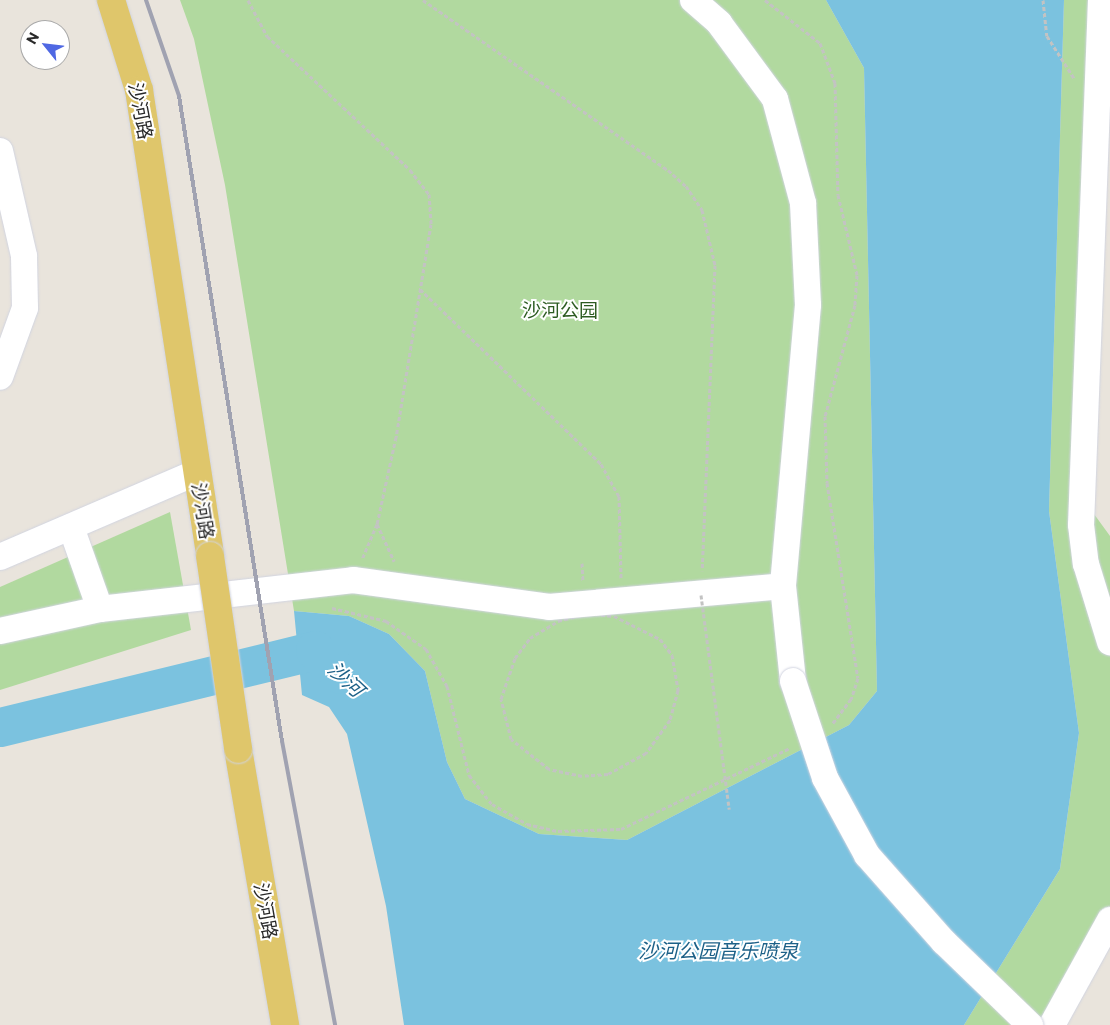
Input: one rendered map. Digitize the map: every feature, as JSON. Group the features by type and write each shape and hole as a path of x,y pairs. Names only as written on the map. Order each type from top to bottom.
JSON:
{"main road":[{"name":"沙河路","path":"111,0 139,90 238,749 285,1025"}],"street":[{"path":"693,0 718,23 775,99 804,203 808,305 783,586 793,681 825,778 867,855 944,942 1030,1025"},
{"path":"1101,0 1081,525 1086,564 1110,642"},
{"path":"0,151 24,256 25,308 0,377"},
{"path":"2,550 70,527 197,472"},
{"path":"70,527 100,609"},
{"path":"0,631 100,609 353,580 549,607 622,601 701,586 783,586"},
{"path":"1052,1025 1110,920"}],"path":[{"path":"248,0 267,36 410,170 429,194 430,224 420,289 378,524 353,580"},
{"path":"423,0 668,170 686,186 702,210 715,265 701,586 729,809"},
{"path":"765,0 820,43 835,83 838,195 858,276 855,305 825,416 824,439 858,678 851,699 828,728"},
{"path":"1043,0 1047,36 1071,75"},
{"path":"420,289 601,464 614,482 619,496 622,601"},
{"path":"378,524 411,587"},
{"path":"327,608 353,610 386,621 426,649 447,686 469,774 492,804 527,824 558,831 621,829 795,746"},
{"path":"588,614 614,616 660,639 672,655 678,690 670,720 646,753 608,774 582,776 549,769 511,739 504,722 503,683 515,658 530,638 558,621 588,614"}],"green space":[{"name":"沙河公园","path":"180,0 826,0 864,68 877,691 849,725 627,840 539,834 465,799 447,762 425,671 389,634 349,616 294,611 225,185 194,39"},
{"path":"1064,0 1110,0 1094,514 1110,536 1110,913 1043,1025 964,1025 1060,869 1079,733 1049,511"},
{"path":"170,512 191,630 0,690 0,587"}],"water":[{"name":"沙河公园音乐喷泉","path":"826,0 1064,0 1049,511 1079,733 1060,869 964,1025 404,1025 386,906 347,734 329,707 302,695 294,611 349,616 389,634 425,671 447,762 465,799 539,834 627,840 849,725 877,691 864,68"}],"waterway":[{"name":"沙河","path":"0,727 315,650 341,674"}],"railway":[{"path":"146,0 179,96 282,741 335,1025"}]}
